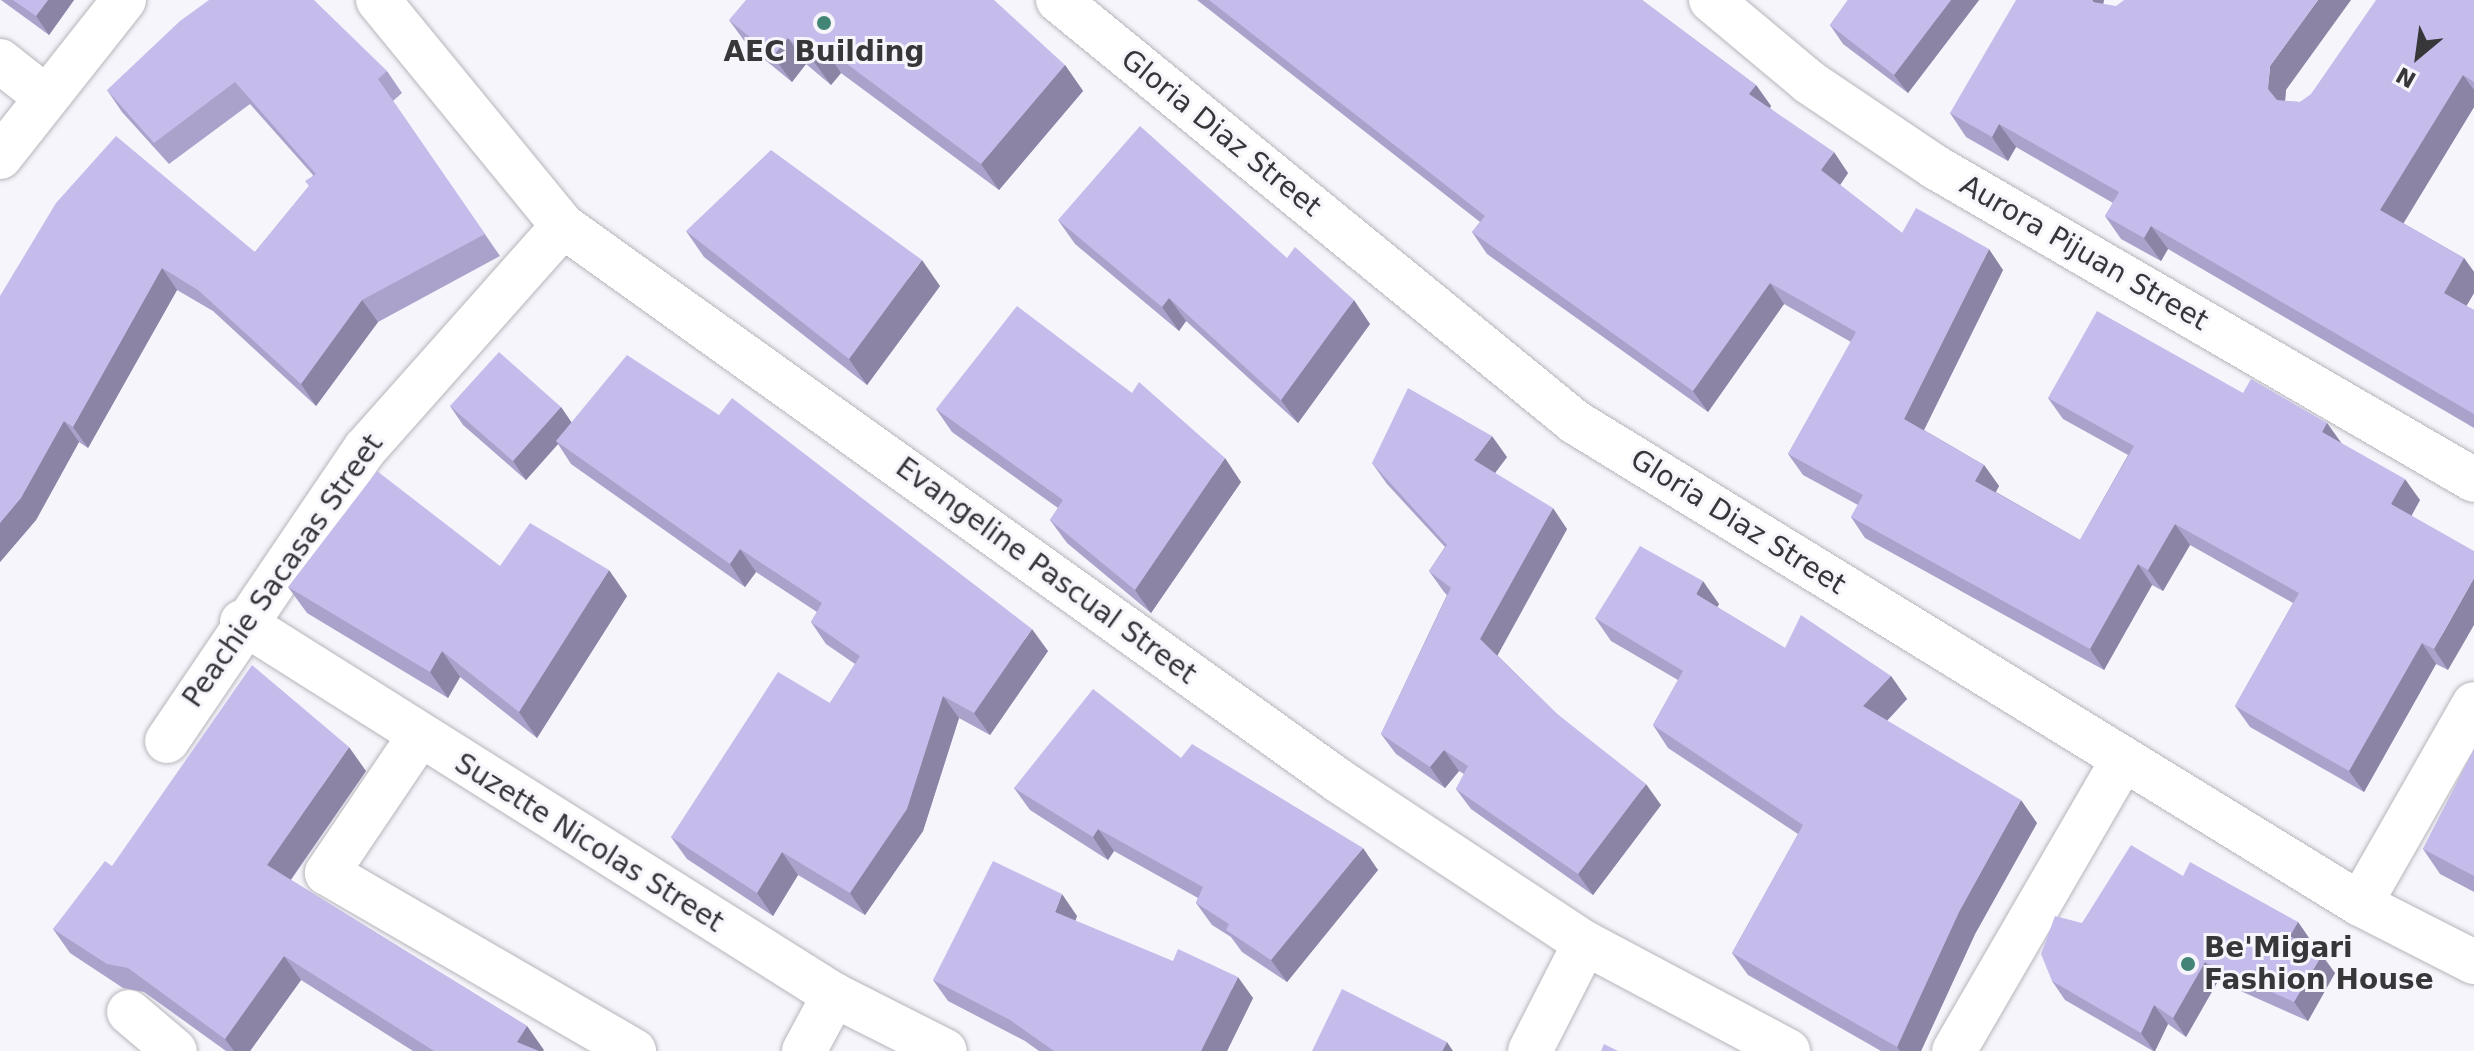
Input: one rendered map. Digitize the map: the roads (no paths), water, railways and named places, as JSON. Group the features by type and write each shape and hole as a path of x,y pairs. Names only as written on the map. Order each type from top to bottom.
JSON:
{"street":[{"path":"0,157 43,95 124,0"},
{"name":"Evangeline Pascual Street","path":"378,0 563,226 1339,781 1585,943 1788,1051"},
{"name":"Gloria Diaz Street","path":"1058,0 1575,422 2360,904 2474,962"},
{"name":"Aurora Pijuan Street","path":"1711,0 1809,82 1935,167 2474,480"},
{"path":"0,61 43,95"},
{"name":"Peachie Sacasas Street","path":"167,741 242,622 365,449 563,226"},
{"name":"Suzette Nicolas Street","path":"242,622 418,738 834,995 945,1051"},
{"path":"2360,904 2474,704"},
{"path":"418,738 327,873 634,1051"},
{"path":"1954,1051 2123,760"},
{"path":"1530,1051 1585,943"},
{"path":"804,1051 834,995"},
{"path":"129,1012 175,1051"}],"place":[{"name":"AEC Building","path":"824,23"},
{"name":"Be'Migari Fashion House","path":"2188,964"}]}
